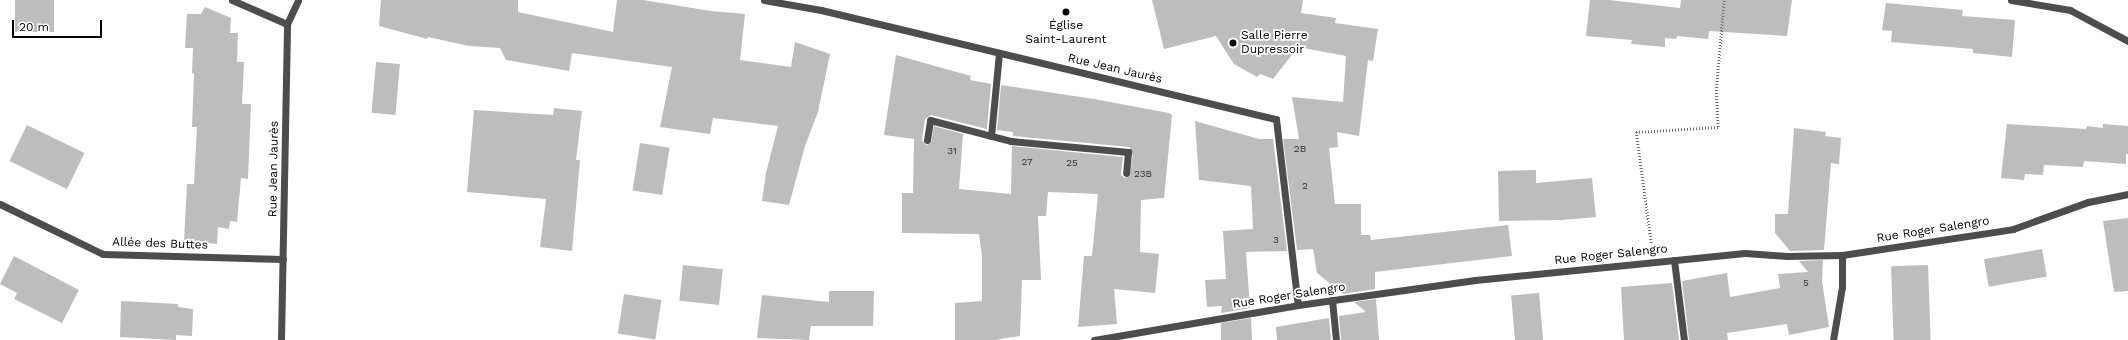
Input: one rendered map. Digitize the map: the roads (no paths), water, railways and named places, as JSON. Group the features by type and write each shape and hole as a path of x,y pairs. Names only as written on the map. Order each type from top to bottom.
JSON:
{"street":[{"path":"232,0 287,24"},
{"name":"Rue Jean Jaurès","path":"281,340 287,24 298,0"},
{"name":"Rue Jean Jaurès","path":"764,0 821,10 1276,119 1298,305"},
{"path":"2011,0 2070,10 2128,41"},
{"path":"991,136 999,53"},
{"path":"927,140 930,120 1011,141 1128,152 1126,173"},
{"name":"Rue Roger Salengro","path":"1094,340 1298,305 1475,280 1745,253 1788,256 1842,255 2014,229 2088,202 2128,194"},
{"name":"Allée des Buttes","path":"0,204 103,254 283,259"},
{"path":"1833,340 1842,287 1842,255"},
{"path":"1674,260 1684,340"},
{"path":"1332,300 1336,340"}],"place":[{"name":"Église Saint-Laurent","path":"1066,12"},
{"name":"Salle Pierre Dupressoir","path":"1233,43"}]}
